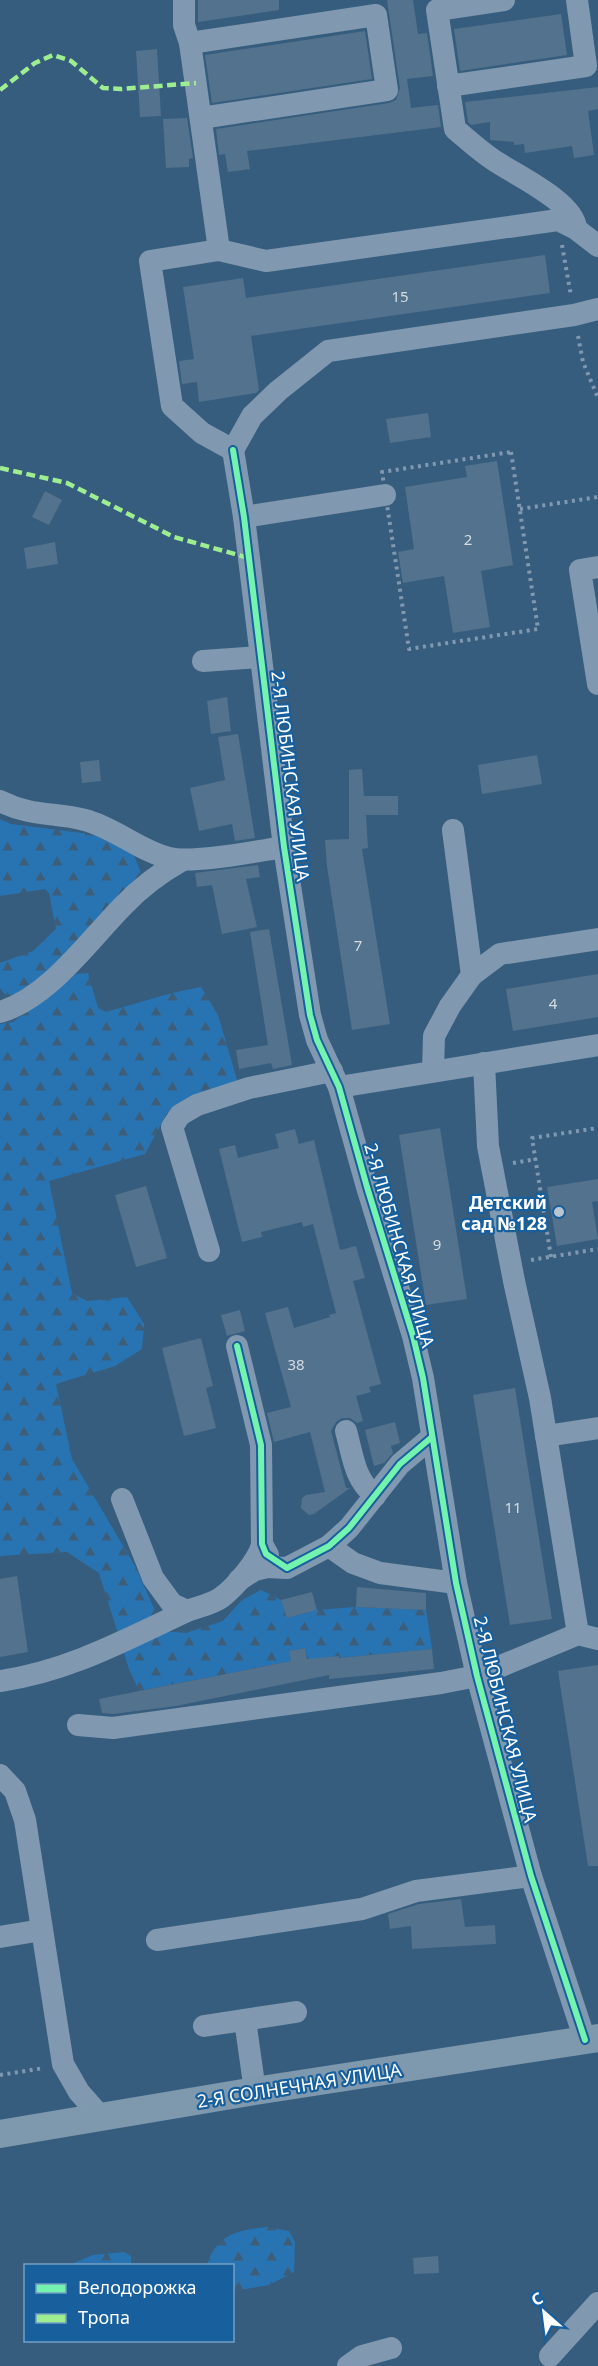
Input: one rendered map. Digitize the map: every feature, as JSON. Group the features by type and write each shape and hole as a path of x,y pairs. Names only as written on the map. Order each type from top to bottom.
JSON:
{"main road":[{"name":"2-Я СОЛНЕЧНАЯ УЛИЦА","path":"0,2134 255,2091 591,2039"}],"street":[{"path":"184,0 184,25 190,43 219,250"},
{"path":"504,0 437,10 455,129 493,160 537,187 568,211 576,220 576,229"},
{"path":"448,86 586,66 577,0"},
{"path":"190,43 376,15 387,90 201,118"},
{"path":"598,246 576,229 558,220 266,261 219,250 150,261 172,406 202,433 233,450 252,416 278,391 328,351 574,315 598,309"},
{"name":"2-Я ЛЮБИНСКАЯ УЛИЦА","path":"233,450 244,517 284,847 310,1015 317,1040 335,1079 413,1336 423,1378 456,1583 477,1676 531,1876 591,2039"},
{"path":"244,517 385,495"},
{"path":"598,567 580,570 598,684"},
{"path":"203,662 261,657"},
{"path":"0,801 27,813 85,820 154,852 182,861"},
{"path":"453,830 472,975"},
{"path":"0,1012 22,1004 47,984 124,904 156,876 182,861 284,847"},
{"path":"433,1071 434,1036 450,1006 472,975 500,954 598,939"},
{"path":"209,1251 172,1127 180,1115 197,1106 249,1088 433,1071 598,1045"},
{"path":"78,1725 113,1728 441,1683 477,1676 588,1636 488,1146 484,1063"},
{"path":"237,1346 261,1445 262,1544 266,1554 287,1568"},
{"path":"546,1436 598,1428"},
{"path":"346,1431 358,1476 364,1487 375,1496"},
{"path":"239,1580 261,1568 287,1568 329,1546 349,1528 400,1464 432,1437"},
{"path":"122,1498 153,1578 172,1604 187,1611"},
{"path":"0,1681 34,1676 99,1653 187,1611 221,1598 239,1580 256,1557 262,1544"},
{"path":"329,1546 353,1563 380,1573 456,1583"},
{"path":"0,1774 15,1791 25,1820 63,2064 79,2092 102,2118"},
{"path":"157,1940 362,1909 416,1891 531,1876"},
{"path":"0,1937 42,1930"},
{"path":"204,2026 296,2012"},
{"path":"245,2020 255,2091"},
{"path":"550,2356 598,2303"},
{"path":"348,2366 362,2356 391,2348"}],"path":[{"path":"511,452 538,629 409,649 385,495 382,472 511,452"},
{"path":"520,509 598,497"},
{"path":"551,1257 532,1138 598,1128"},
{"path":"511,1263 598,1249"},
{"path":"0,2075 63,2064"}],"green space":[{"path":"0,819 11,824 105,836 133,853 141,873 69,953 22,993 6,996 0,988 0,963 33,951 56,929 49,893 45,889 0,896"},
{"path":"88,973 98,1008 106,1012 201,987 218,1015 237,1080 218,1093 167,1113 145,1154 49,1181 72,1293 87,1301 127,1297 144,1324 142,1349 115,1366 56,1384 72,1459 136,1568 164,1631 186,1633 223,1621 242,1600 261,1590 281,1600 287,1618 317,1610 356,1607 426,1610 432,1649 339,1658 339,1656 308,1663 305,1648 289,1651 291,1661 139,1691 129,1669 99,1573 67,1552 0,1556 0,1024 13,1022 76,974"},
{"path":"267,2227 289,2231 295,2242 294,2272 269,2285 234,2291 234,2264 207,2264 211,2255 223,2240 247,2230"},
{"path":"124,2252 131,2256 131,2264 71,2264 93,2255"}],"building":[{"path":"198,0 279,0 279,10 198,22"},
{"path":"387,0 413,0 418,34 427,33 433,76 407,79 411,108 438,105 441,127 247,151 250,169 228,172 225,154 219,155 216,129 389,103 396,100 400,88"},
{"path":"561,14 567,55 460,71 454,29"},
{"path":"365,31 372,79 212,103 205,55"},
{"path":"157,49 161,116 140,117 136,51"},
{"path":"598,87 598,109 588,111 594,155 574,158 572,146 525,153 524,144 514,145 514,142 490,140 490,122 471,125 468,122 465,102"},
{"path":"187,118 193,158 189,159 189,167 166,168 163,119"},
{"path":"545,255 550,293 251,336 259,390 256,393 199,402 197,382 182,384 179,361 194,359 183,287 243,278 246,298"},
{"path":"428,413 431,437 390,443 386,419"},
{"path":"497,461 513,565 481,571 490,627 453,633 444,576 403,583 398,552 414,549 405,487 467,477 465,466"},
{"path":"45,491 62,500 49,525 32,517"},
{"path":"55,542 58,564 27,569 24,548"},
{"path":"227,697 231,731 211,734 207,701"},
{"path":"238,734 255,838 235,841 232,824 199,831 190,788 225,780 218,737"},
{"path":"537,755 542,784 482,794 478,765"},
{"path":"99,760 101,781 82,783 80,762"},
{"path":"362,769 364,796 398,796 398,815 366,815 368,848 362,849 390,1024 352,1030 325,840 349,839 349,770"},
{"path":"258,865 260,877 246,879 257,927 222,934 212,885 197,887 195,873"},
{"path":"269,929 292,1065 273,1069 271,1063 239,1069 236,1050 268,1045 250,932"},
{"path":"598,974 598,1017 513,1031 506,989"},
{"path":"440,1128 467,1299 426,1305 399,1135"},
{"path":"295,1129 299,1144 314,1140 340,1250 356,1246 365,1278 353,1281 381,1384 369,1387 371,1392 356,1396 363,1421 357,1423 350,1418 342,1418 336,1422 331,1431 346,1488 350,1488 314,1514 309,1515 301,1508 302,1498 306,1495 325,1492 310,1432 274,1442 267,1413 291,1407 265,1313 288,1307 294,1328 336,1313 313,1224 303,1227 302,1222 261,1232 262,1237 242,1242 219,1149 235,1145 238,1158 279,1148 275,1134"},
{"path":"598,1179 598,1201 592,1202 598,1239 557,1246 547,1187"},
{"path":"146,1186 167,1258 136,1267 115,1195"},
{"path":"240,1310 245,1331 227,1336 221,1315"},
{"path":"201,1338 213,1386 206,1388 216,1428 184,1436 162,1348"},
{"path":"515,1388 552,1619 510,1625 473,1395"},
{"path":"395,1422 400,1443 391,1446 393,1453 384,1463 374,1466 365,1430"},
{"path":"17,1576 28,1652 0,1657 0,1579"},
{"path":"357,1587 426,1593 426,1610 356,1607"},
{"path":"312,1592 317,1610 287,1618 281,1600"},
{"path":"305,1648 307,1659 432,1649 434,1669 329,1679 329,1675 176,1706 113,1714 102,1713 99,1699 291,1661 289,1651"},
{"path":"598,1665 598,1866 588,1866 558,1671"},
{"path":"461,1899 465,1927 495,1925 496,1944 412,1949 411,1926 390,1929 388,1914 419,1904"},
{"path":"438,2256 439,2273 414,2274 413,2258"}],"marked path":[{"path":"0,90 35,63 53,55 71,61 103,88 121,89 196,83"},
{"path":"0,468 67,483 174,537 249,558"}],"cycle path":[{"path":"233,450 244,517 284,847 310,1015 317,1040 339,1087 413,1336 423,1378 456,1583 477,1676 531,1876 585,2040"},
{"path":"237,1346 261,1445 262,1544 266,1554 287,1568 329,1546 349,1528 400,1464 432,1437"}],"place":[{"name":"Детский сад №128","path":"559,1212"}]}
